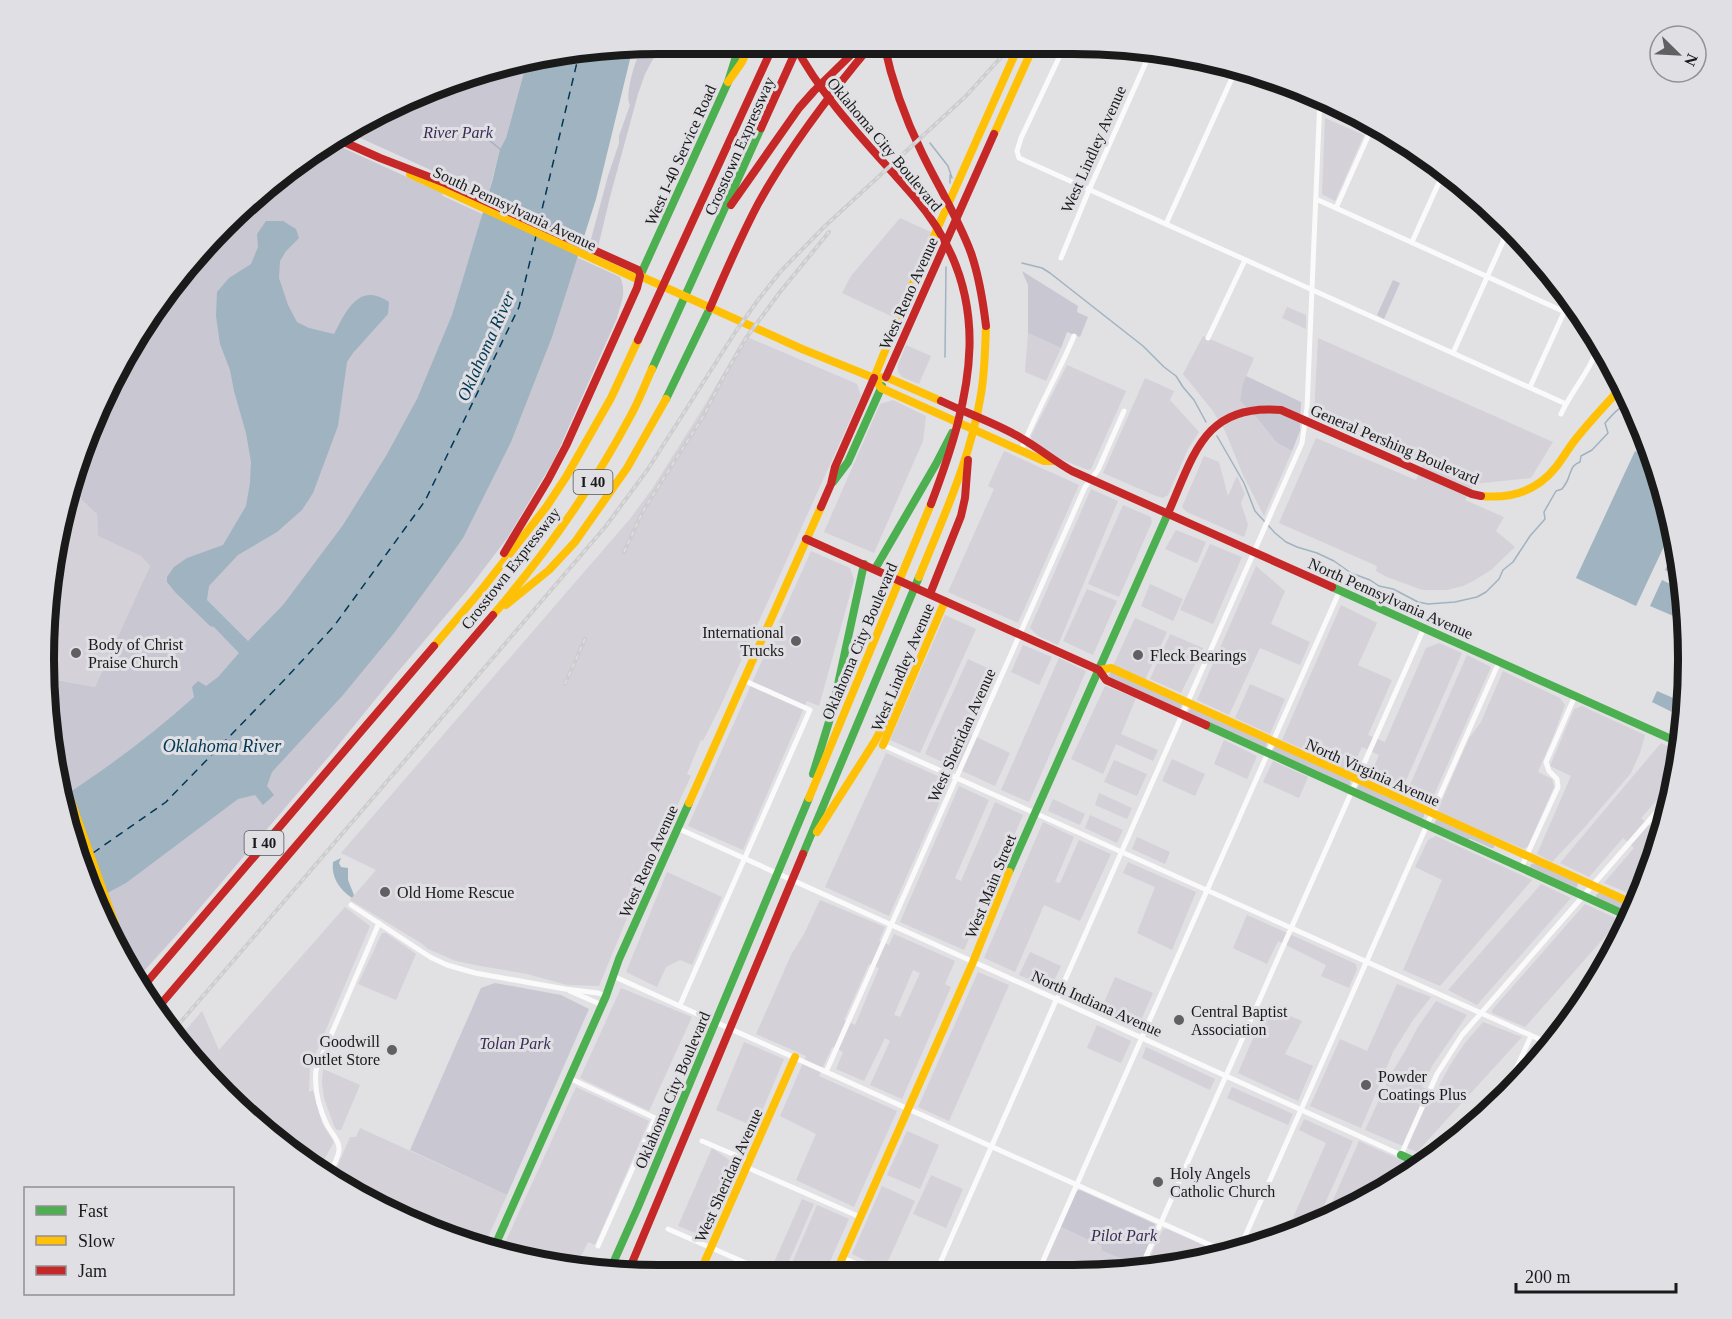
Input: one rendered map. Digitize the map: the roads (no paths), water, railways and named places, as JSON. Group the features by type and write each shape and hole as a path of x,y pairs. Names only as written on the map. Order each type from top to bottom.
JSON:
{"main road":[{"name":"West I-40 Service Road","path":"483,588 566,446 728,82 737,54"},
{"path":"728,82 746,54"},
{"name":"Crosstown Expressway","path":"147,982 483,588 547,506 607,407 769,54"},
{"name":"Crosstown Expressway","path":"161,1003 546,550 587,490 616,443 645,387 795,54"},
{"name":"Oklahoma City Boulevard","path":"613,1263 939,483 950,441 959,420 971,363 966,297 956,266 942,237 927,213 825,94 799,54"},
{"path":"720,220 799,108 852,54"},
{"path":"486,622 555,564 599,509 636,455 667,399 744,233 776,173 823,103 864,54"},
{"name":"Oklahoma City Boulevard","path":"631,1264 928,556 969,449 981,399 986,370 986,322 981,288 968,245 957,220 922,155 902,111 893,86 886,54"},
{"name":"West Reno Avenue","path":"496,1242 831,484 835,467 925,256 1015,54"},
{"name":"West Reno Avenue","path":"831,484 848,462 1030,54"},
{"name":"South Pennsylvania Avenue","path":"345,142 625,269 638,270 640,276 710,308 874,378"},
{"path":"925,256 937,262"},
{"path":"1053,461 1044,461 881,388 874,378 886,376 1000,428 1025,441 1053,461 1091,479"},
{"name":"General Pershing Boulevard","path":"1168,513 1200,442 1223,419 1241,411 1259,408 1281,410 1463,490 1481,496 1499,497 1528,490 1550,475 1584,429 1616,393"},
{"path":"931,397 931,411"},
{"path":"990,437 1000,428"},
{"path":"875,569 950,441"},
{"path":"930,594 961,516 965,498 969,449"},
{"name":"North Pennsylvania Avenue","path":"1091,479 1673,740"},
{"name":"West Main Street","path":"840,1265 1168,513"},
{"name":"North Virginia Avenue","path":"806,539 1098,670 1106,680 1622,913"},
{"path":"792,837 832,712 864,564"},
{"name":"West Lindley Avenue","path":"883,745 945,601"},
{"name":"North Virginia Avenue","path":"1098,670 1111,668 1627,901"},
{"path":"803,855 911,679"},
{"path":"73,809 115,926"},
{"path":"1495,856 1500,844"},
{"name":"West Sheridan Avenue","path":"702,1265 795,1058"},
{"name":"North Indiana Avenue","path":"1401,1155 1413,1160"}],"street":[{"path":"1061,54 1018,145 1019,158 1566,404"},
{"name":"West Lindley Avenue","path":"1061,258 1148,59"},
{"path":"1166,225 1233,76"},
{"path":"939,1265 1298,454 1306,421 1320,107"},
{"path":"1336,208 1370,132"},
{"path":"1412,242 1441,179"},
{"path":"1316,199 1570,315"},
{"path":"1453,353 1506,236"},
{"path":"1208,338 1245,260"},
{"path":"1530,387 1565,308"},
{"path":"1021,451 1074,336"},
{"path":"1561,414 1595,355"},
{"name":"West Sheridan Avenue","path":"826,1072 1085,487 1098,470 1124,411"},
{"path":"1041,1265 1340,590"},
{"path":"1144,1261 1424,628"},
{"path":"1244,1240 1499,662"},
{"path":"680,1005 810,710 743,680"},
{"path":"1521,868 1558,787 1557,779 1549,771 1546,762 1575,696"},
{"path":"883,745 1543,1041"},
{"path":"1401,1155 1441,1068 1462,1035 1659,808"},
{"name":"North Indiana Avenue","path":"678,828 1401,1155"},
{"path":"351,905 435,960 455,968 606,996"},
{"path":"332,1168 338,1155 339,1146 327,1125 319,1104 315,1086 316,1070 379,923"},
{"path":"613,976 1215,1247"},
{"path":"565,989 602,1005"},
{"path":"1514,1075 1531,1036"},
{"path":"569,1078 655,1118 598,1246"},
{"path":"702,1141 860,1217"},
{"path":"668,1229 751,1265"},
{"path":"843,1258 859,1265"}],"water":[{"name":"Oklahoma River","path":"631,55 596,199 552,337 511,442 463,538 394,633 343,695 272,772 267,786 274,795 263,805 255,795 238,799 126,883 102,896 86,854 69,792 163,724 194,697 192,687 198,681 206,686 218,677 239,653 167,582 167,577 174,567 187,558 223,545 246,506 250,483 251,462 246,433 230,370 220,344 216,316 217,292 229,278 251,264 258,247 257,234 266,221 283,221 296,229 299,238 280,261 279,278 288,305 297,322 309,328 334,334 343,316 355,301 369,295 379,296 389,302 388,314 347,362 338,426 313,493 302,510 277,532 238,555 209,586 207,600 248,641 283,605 343,525 386,456 417,399 452,315 500,149 506,138 525,70 580,59"},
{"path":"1635,451 1642,454 1666,542 1636,606 1576,578"},
{"path":"1670,561 1672,573 1665,570"},
{"path":"1662,580 1674,585 1677,617 1650,606"},
{"path":"1657,691 1677,700 1672,712 1652,702"},
{"path":"341,858 339,863 341,867 348,868 348,880 354,895 352,898 343,891 333,873 333,862"}],"waterway":[{"path":"475,129 479,132"},
{"path":"489,140 500,149"},
{"path":"930,143 948,166 952,178"},
{"path":"950,175 950,183"},
{"path":"1022,263 1042,268 1050,273 1143,346 1176,376 1194,400 1206,422"},
{"path":"945,357 946,267"},
{"path":"1217,436 1244,483 1255,511 1286,542 1334,561 1351,573 1379,586 1393,589 1418,602 1428,604 1455,602 1477,597 1486,592 1499,579 1503,570 1513,562 1530,536 1545,519 1544,512 1556,491 1562,489 1568,480 1575,464 1580,462 1581,456 1592,450 1608,433 1605,423 1622,406"}],"railway":[{"path":"177,1026 606,526 648,469 736,331 781,271 824,227 966,96 1004,54"},
{"path":"624,552 644,509 704,415 746,338 829,232"},
{"path":"565,684 585,639"}],"place":[{"name":"International Trucks","path":"796,641"},
{"name":"Body of Christ Praise Church","path":"76,653"},
{"name":"Fleck Bearings","path":"1138,655"},
{"name":"Old Home Rescue","path":"385,892"},
{"name":"Central Baptist Association","path":"1179,1020"},
{"name":"Goodwill Outlet Store","path":"392,1050"},
{"name":"Powder Coatings Plus","path":"1366,1085"},
{"name":"Holy Angels Catholic Church","path":"1158,1182"}],"park label":[{"name":"River Park","path":"458,132"},
{"name":"Tolan Park","path":"515,1043"},
{"name":"Pilot Park","path":"1124,1235"}]}
